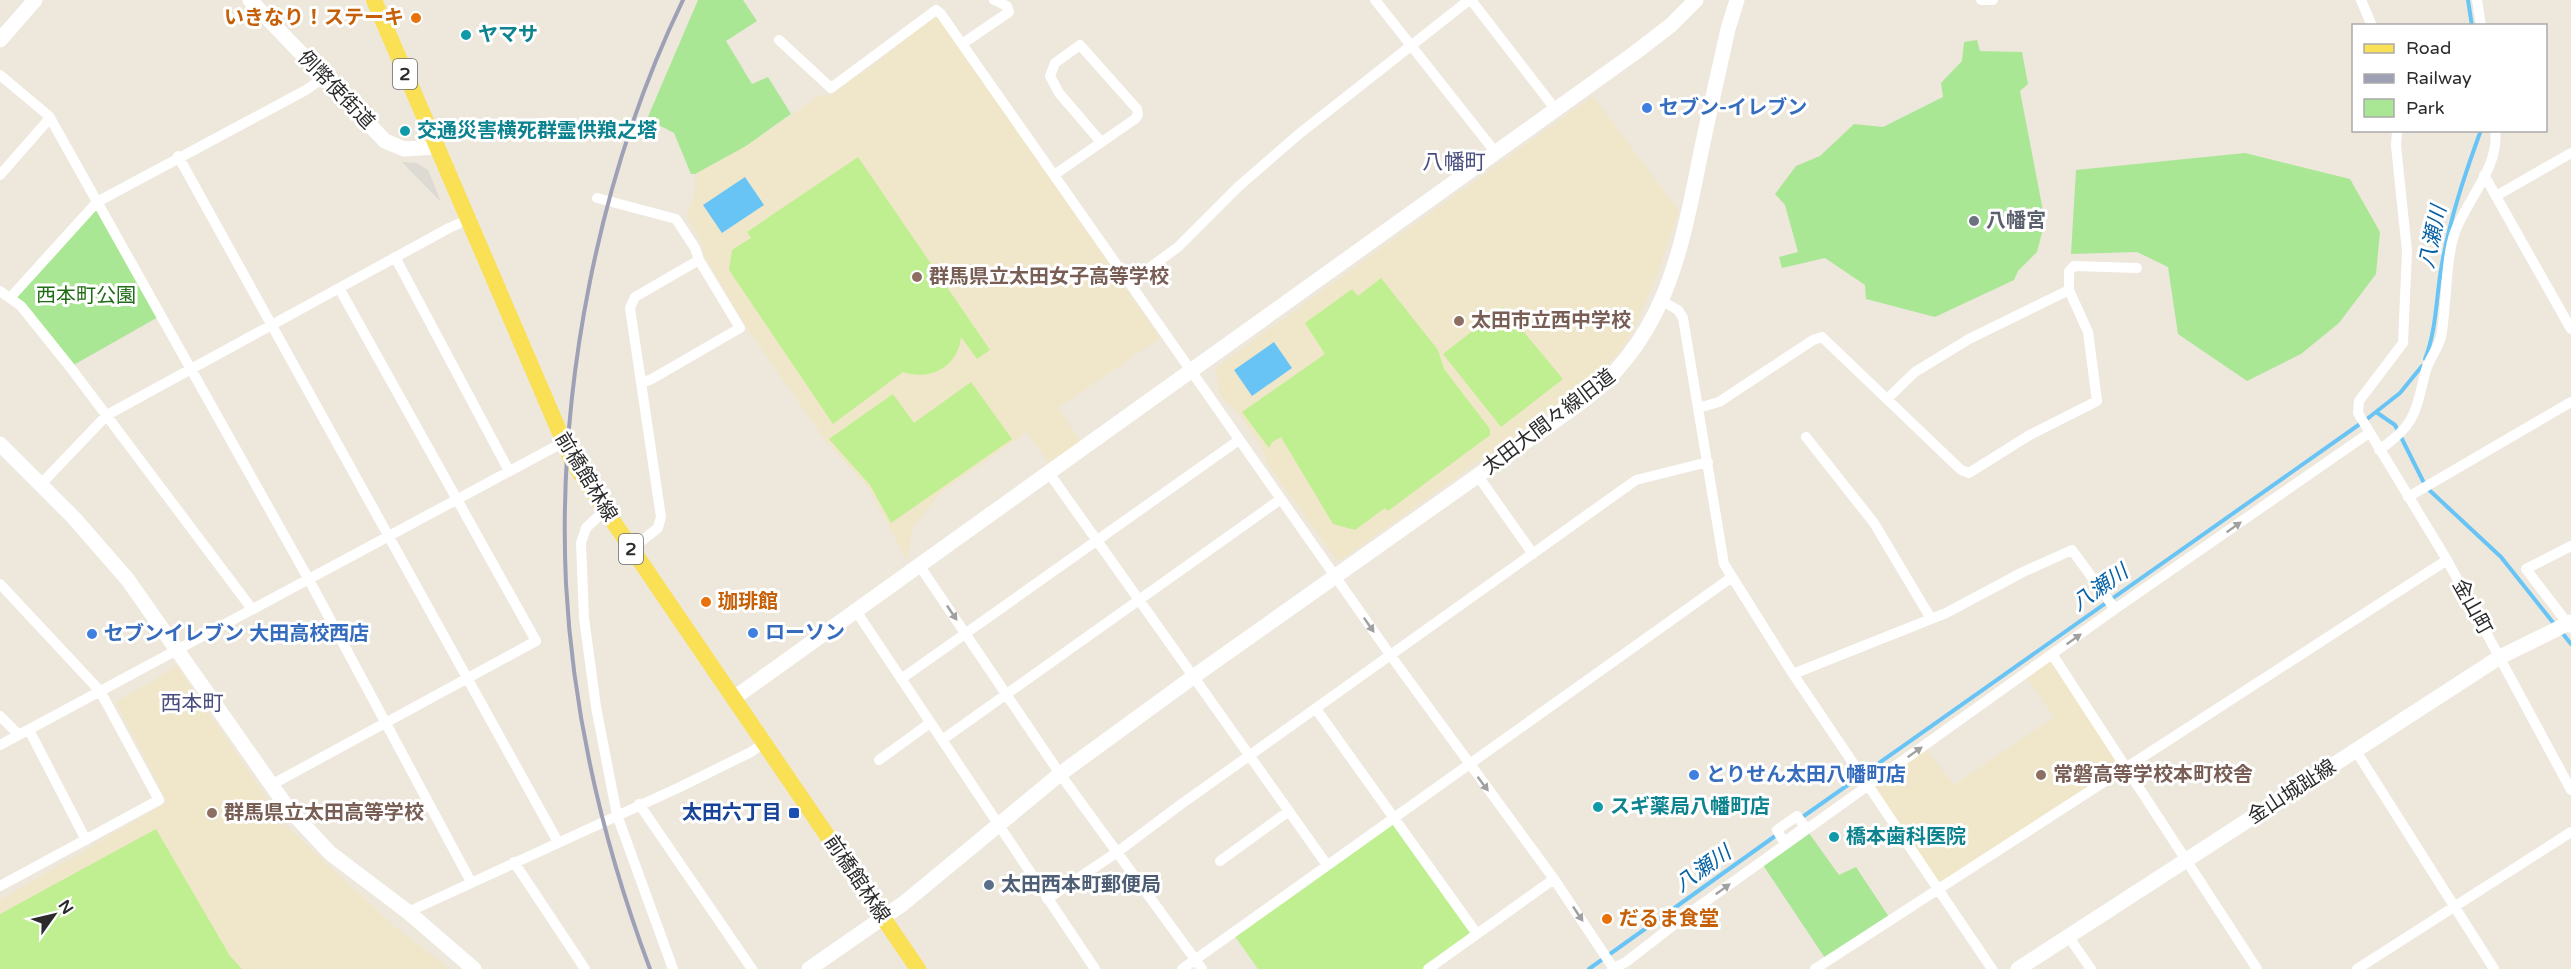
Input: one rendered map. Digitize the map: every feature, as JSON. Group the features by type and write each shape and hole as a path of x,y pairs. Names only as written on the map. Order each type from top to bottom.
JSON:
{"main road":[{"name":"前橋館林線","path":"374,0 562,443 631,549 918,969"}],"street":[{"path":"0,40 35,0"},
{"name":"例幣使街道","path":"250,0 323,78 392,145 418,150 436,147"},
{"path":"962,44 1008,12 1007,6 994,0"},
{"path":"1375,0 1496,153"},
{"path":"1129,283 1178,247 1238,188 1299,134 1468,0 1556,110"},
{"path":"734,699 1556,110 1671,25 1696,0"},
{"name":"太田大間々線旧道","path":"809,969 884,918 1060,774 1193,676 1336,577 1612,378 1638,345 1662,301 1686,230 1711,104 1737,0"},
{"path":"1981,0 1993,0"},
{"path":"2361,0 2371,24"},
{"path":"2477,0 2481,24"},
{"path":"779,40 831,88 936,10 941,14 1391,656 1554,879 1613,969 1626,962 2114,607 2368,431"},
{"path":"1054,175 1135,119 1137,109 1080,45 1055,63 1050,76 1059,93 1101,142"},
{"path":"0,75 31,98 50,118 308,579 471,882"},
{"path":"10,298 97,202 178,156 306,90 323,78"},
{"path":"0,175 50,118"},
{"name":"金山町","path":"2397,132 2396,146 2406,251 2403,343 2359,401 2359,417 2447,560 2571,790"},
{"path":"2379,450 2400,435 2412,421 2426,368 2440,339 2454,233 2493,156 2495,132"},
{"path":"2496,196 2571,153"},
{"path":"178,156 558,842"},
{"path":"2484,175 2571,329"},
{"path":"597,198 676,219 740,327 650,380 641,382"},
{"path":"41,484 107,415 467,220"},
{"path":"395,257 508,471"},
{"path":"631,549 658,528 661,517 630,308 632,301 699,260"},
{"path":"1698,408 1719,402 1813,340 1822,337 1961,470 1969,473 2028,436 2097,401 2088,332 2069,290 2069,271 2074,267 2137,268"},
{"path":"271,784 536,641 339,288"},
{"path":"1887,399 1915,372 1969,339 2069,290"},
{"path":"0,291 21,306 107,415 252,609"},
{"path":"1662,301 1678,310 1683,318 1724,564 1793,674 1992,969"},
{"path":"2408,497 2571,402"},
{"path":"1806,437 1874,523 1930,617"},
{"path":"901,678 1239,440"},
{"path":"0,745 388,534 562,443"},
{"path":"0,444 41,484 128,580 287,807 330,853 408,912 474,969"},
{"path":"1047,899 1116,854 1249,756 1636,480 1708,462"},
{"path":"1049,473 1327,865"},
{"path":"1478,476 1533,554"},
{"path":"942,740 1281,499"},
{"path":"605,510 586,528 581,543 589,662 617,815 673,969"},
{"path":"2570,625 2526,569 2571,546"},
{"path":"1793,674 1946,612 2023,572 2072,550 2114,607"},
{"path":"1815,969 2447,560"},
{"path":"919,565 1116,854 1202,969"},
{"path":"1182,969 1732,577"},
{"path":"0,586 100,691 159,800 0,886"},
{"path":"856,611 1095,969"},
{"name":"金山城趾線","path":"2018,969 2500,657 2570,625"},
{"path":"2052,654 2124,768 2257,969"},
{"path":"1316,709 1477,934"},
{"path":"0,716 24,732 86,840"},
{"path":"879,760 930,723"},
{"path":"408,912 751,752 764,743"},
{"path":"2356,751 2494,969"},
{"path":"639,804 752,969"},
{"path":"1220,861 1288,811"},
{"path":"2357,969 2571,832"},
{"path":"514,862 585,969"},
{"path":"1428,969 1554,879"},
{"path":"2068,936 2091,969"}],"shaded area":[{"name":"群馬県立太田女子高等学校","path":"938,16 1160,338 1058,408 1081,442 1050,465 1027,432 941,492 912,529 907,561 869,489 825,440 748,330 705,257 700,240 687,217 695,191 695,174 746,146 821,95 829,96"},
{"name":"太田市立西中学校","path":"1593,96 1679,211 1657,276 1633,331 1619,353 1590,382 1341,560 1336,559 1268,465 1262,448 1238,413 1220,396 1215,368"},
{"path":"402,162 417,163 428,170 441,202"},
{"name":"常磐高等学校本町校舎","path":"2052,655 2124,768 1939,888 1868,786 1924,746 1954,785 2054,717 2024,674"},
{"name":"群馬県立太田高等学校","path":"177,666 285,825 394,926 450,969 0,969 0,900 167,802 116,702"}],"green space":[{"path":"698,0 743,0 757,21 726,41 752,84 768,77 791,114 746,146 695,174 691,174 674,133 647,119"},
{"path":"1977,40 1980,51 2022,52 2028,84 2020,91 2045,221 2037,252 2018,271 2014,280 1935,317 1866,299 1865,285 1825,258 1782,268 1779,257 1798,252 1785,205 1775,194 1796,166 1820,156 1854,124 1883,127 1943,97 1941,83 1962,61 1964,42"},
{"path":"2245,153 2350,179 2380,232 2376,274 2339,323 2301,354 2247,381 2178,334 2168,267 2137,252 2071,254 2076,170"},
{"path":"858,157 990,350 977,359 961,337 954,357 941,370 923,375 903,372 833,424 729,270 732,250 751,238 747,232"},
{"name":"西本町公園","path":"97,202 160,316 70,367 10,298"},
{"path":"1381,278 1438,350 1444,369 1490,429 1490,435 1388,511 1385,508 1355,530 1333,524 1281,437 1272,442 1269,448 1242,412 1325,354 1305,323 1352,289 1358,296"},
{"path":"1503,307 1563,379 1501,427 1443,354"},
{"path":"971,382 1012,439 891,523 870,485 829,439 893,394 914,423"},
{"path":"1393,818 1477,934 1429,969 1258,969 1232,932"},
{"path":"156,829 230,956 242,969 0,969 0,914"},
{"path":"1806,829 1839,875 1856,867 1891,920 1827,961 1761,862"}],"water":[{"path":"745,177 764,205 722,233 703,205"},
{"path":"1274,342 1292,368 1252,396 1234,370"}],"waterway":[{"name":"八瀬川","path":"2468,0 2472,24"},
{"name":"八瀬川","path":"2425,359 2432,336 2449,230 2480,132"},
{"name":"八瀬川","path":"1801,818 2367,419 2400,393 2422,366"},
{"path":"2376,412 2395,425 2426,487 2501,557 2555,625"},
{"path":"2560,630 2571,644"},
{"name":"八瀬川","path":"1589,969 1778,834"}],"railway":[{"path":"650,969 618,875 593,780 570,633 566,584 565,510 569,435 577,360 589,285 606,211 628,138 653,68 683,0"}],"place":[{"name":"いきなり！ステーキ","path":"416,18"},
{"name":"ヤマサ","path":"466,35"},
{"name":"セブン-イレブン","path":"1647,108"},
{"name":"交通災害横死群霊供羪之塔","path":"405,131"},
{"name":"八幡宮","path":"1974,221"},
{"name":"群馬県立太田女子高等学校","path":"917,277"},
{"name":"太田市立西中学校","path":"1459,321"},
{"name":"珈琲館","path":"706,602"},
{"name":"ローソン","path":"753,633"},
{"name":"セブンイレブン 大田高校西店","path":"92,634"},
{"name":"とりせん太田八幡町店","path":"1694,775"},
{"name":"常磐高等学校本町校舎","path":"2041,775"},
{"name":"スギ薬局八幡町店","path":"1598,807"},
{"name":"群馬県立太田高等学校","path":"212,813"},
{"name":"太田六丁目","path":"794,813"},
{"name":"橋本歯科医院","path":"1834,837"},
{"name":"太田西本町郵便局","path":"989,885"},
{"name":"だるま食堂","path":"1607,919"}],"district":[{"name":"八幡町","path":"1454,162"},
{"name":"西本町","path":"192,703"}]}
